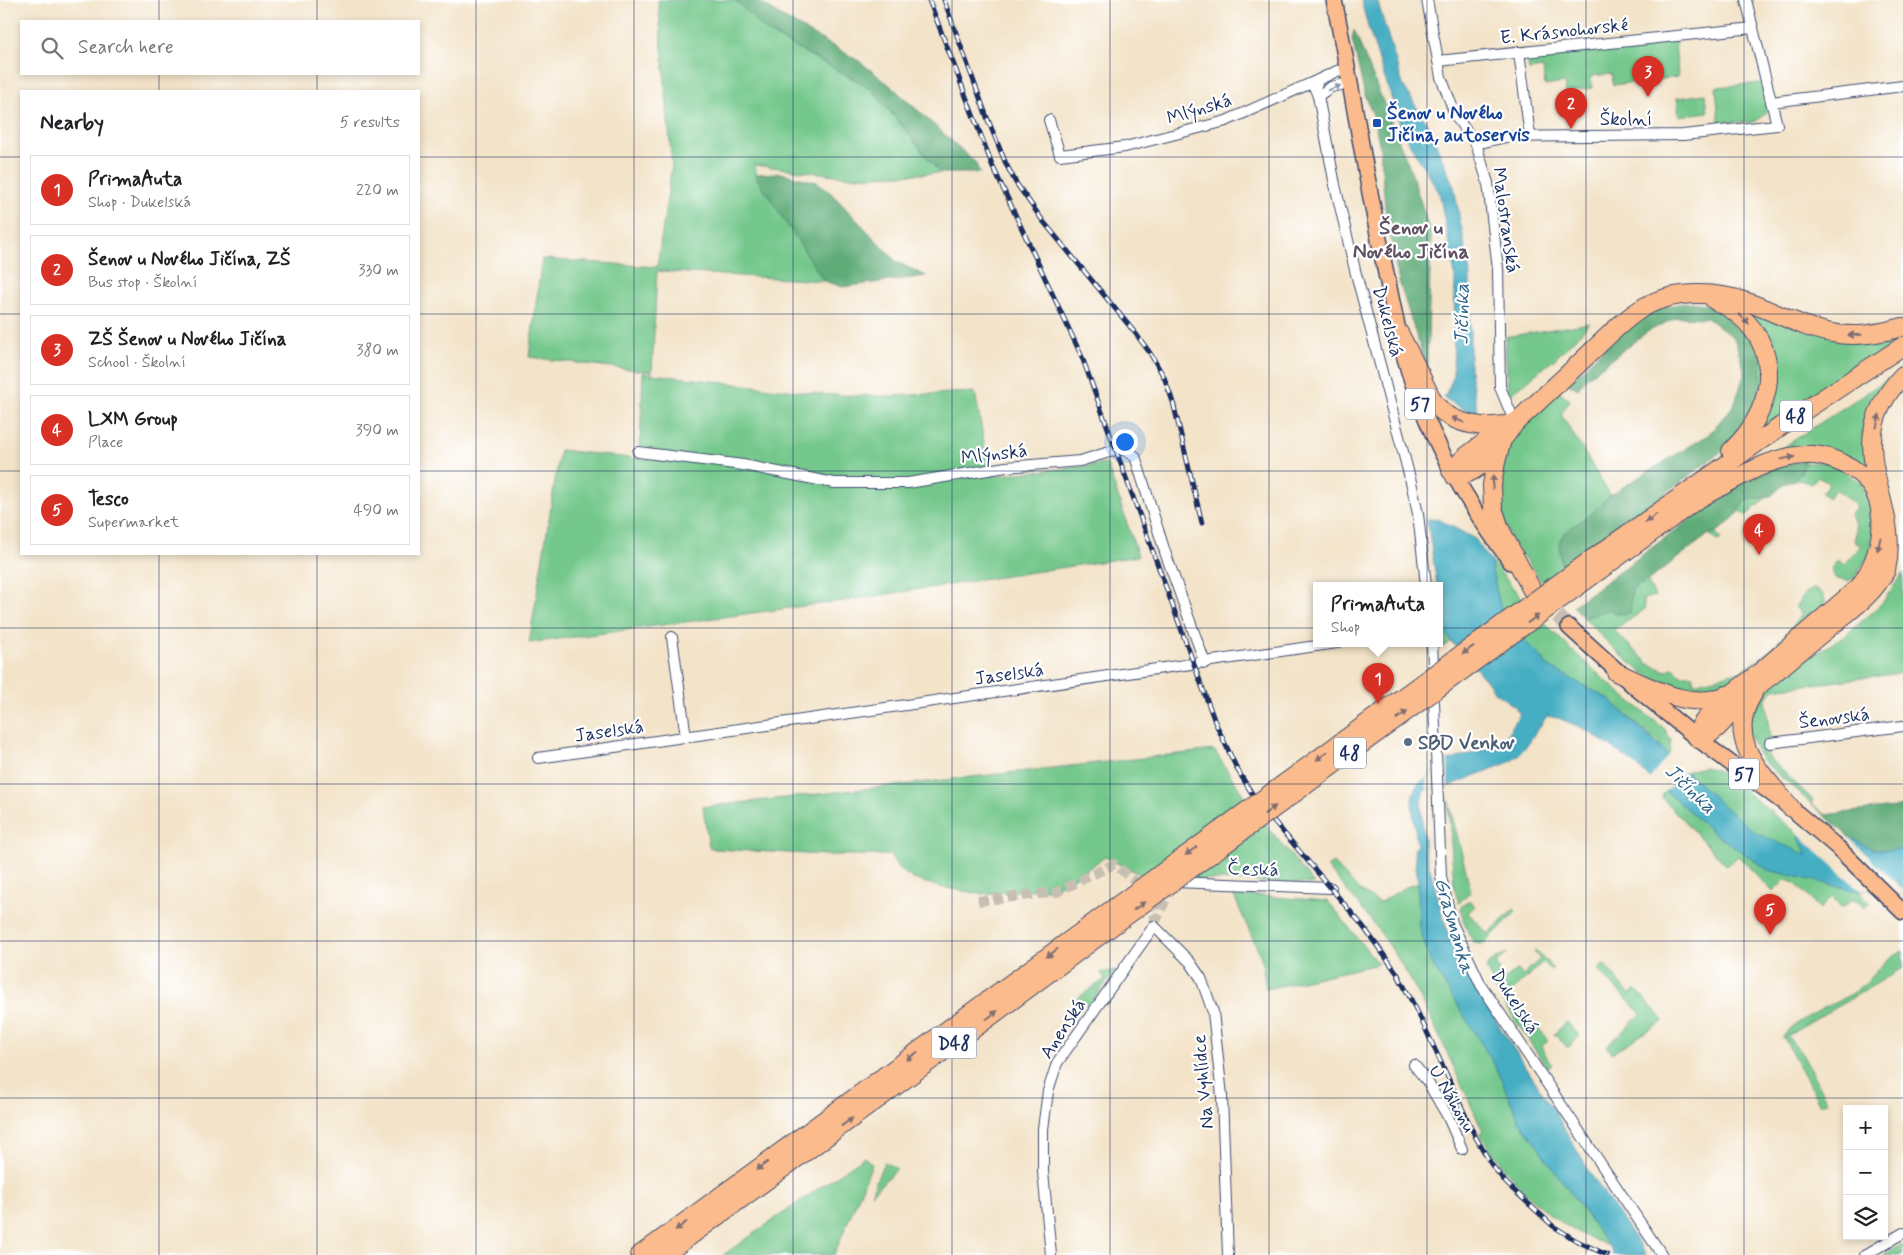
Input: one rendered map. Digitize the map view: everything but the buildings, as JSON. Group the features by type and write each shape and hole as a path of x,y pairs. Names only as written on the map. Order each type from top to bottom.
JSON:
{"highway":[{"path":"1693,495 1750,431 1764,405 1769,376 1765,351 1757,334 1746,321 1730,308 1702,295"},
{"path":"1453,474 1464,458 1508,430 1622,323 1644,307 1667,297 1702,295 1746,301 1790,320 1832,333 1871,334 1903,327"},
{"path":"1399,333 1433,400 1440,409 1463,422 1508,430"},
{"name":"48","path":"1096,929 1844,383 1903,346"},
{"name":"48","path":"1693,495 1903,360"},
{"path":"1616,672 1669,694 1692,700 1719,698 1755,682 1867,596 1885,571 1894,544 1893,513 1877,456 1876,430 1878,418 1887,396 1903,375"},
{"path":"1508,430 1492,484 1494,508 1500,529 1533,592"},
{"path":"1693,495 1769,463 1806,455 1830,458 1855,470 1870,483 1879,502 1882,523 1881,538 1865,580 1848,598 1755,682 1741,701 1711,733 1698,739"},
{"path":"1755,682 1752,696 1746,708 1743,730 1744,745 1752,762 1791,808"},
{"name":"D48","path":"640,1255 1096,929"},
{"name":"D48","path":"664,1255 941,1053 1096,929"}],"main road":[{"name":"57","path":"1334,0 1380,244 1399,333 1415,391 1431,431 1453,474 1493,538 1533,592"},
{"name":"57","path":"1569,627 1616,672 1698,739 1791,808 1837,847 1903,912"}],"street":[{"name":"Malostranská","path":"1427,0 1441,77 1456,117 1476,144 1488,183 1498,269 1500,387 1508,430"},
{"path":"1746,0 1771,102 1903,86"},
{"name":"E. Krásnohorské","path":"1438,61 1753,28"},
{"path":"1519,52 1530,136"},
{"path":"1337,71 1349,76 1318,96 1306,86 1337,71"},
{"name":"Dukelská","path":"1318,80 1315,89 1318,96 1335,185 1418,514 1426,582"},
{"name":"Mlýnská","path":"1048,120 1060,156 1125,147 1226,121 1306,86"},
{"name":"Školní","path":"1476,144 1506,136 1683,135 1777,125 1771,102"},
{"name":"Mlýnská","path":"638,452 744,465 834,482 908,482 1006,467 1080,461 1116,450 1124,450 1135,456 1165,552 1205,663"},
{"path":"672,637 686,737"},
{"name":"Jaselská","path":"538,758 1313,647"},
{"path":"1432,647 1433,664"},
{"name":"Dukelská","path":"1434,702 1442,876 1452,923 1486,993 1662,1255"},
{"name":"Šenovská","path":"1770,743 1903,726"},
{"name":"Česká","path":"1174,882 1331,888"},
{"name":"Anenská","path":"1051,1255 1043,1172 1043,1129 1048,1091 1057,1063 1154,926"},
{"name":"Na Vyhlídce","path":"1154,926 1190,962 1201,978 1214,1012 1222,1096 1228,1255"},
{"name":"U Náhonu","path":"1414,1065 1427,1081 1448,1117 1462,1149"},
{"path":"1865,1255 1903,1233"}],"green space":[{"path":"658,0 735,0 767,32 872,89 940,173 851,177 755,165 757,178 824,281 657,271 652,372 529,357 542,259 657,267 672,165"},
{"path":"735,0 757,0 779,15 859,61 891,86 975,162 980,173 940,173 872,89 767,32"},
{"path":"1354,30 1411,171 1431,235 1427,370 1398,278 1385,207 1380,149 1374,118 1364,92 1352,39"},
{"path":"1675,41 1678,77 1613,85 1612,74 1591,76 1592,88 1566,92 1564,83 1545,86 1543,68 1529,70 1527,57"},
{"path":"1761,83 1768,111 1755,122 1719,122 1716,87"},
{"path":"1706,94 1708,112 1679,116 1677,98"},
{"path":"780,173 817,182 831,193 897,262 926,276 843,287 824,281 756,174"},
{"path":"1692,302 1715,306 1735,317 1762,354 1760,403 1733,443 1564,569 1561,562 1559,542 1565,532 1592,513 1610,495 1708,435 1734,405 1745,372 1734,338 1707,318 1677,317 1647,332 1585,379 1578,389 1568,383 1596,355 1636,321 1652,311 1663,307"},
{"path":"1744,305 1809,332 1903,332 1903,338 1760,432 1756,432 1741,309"},
{"path":"1590,323 1555,359 1508,396 1505,337"},
{"path":"643,373 830,395 888,396 975,392 990,476 1107,464 1138,556 842,601 529,643 560,450 648,460 649,449 640,448"},
{"path":"1889,378 1893,378 1877,405 1879,481 1857,466 1779,454 1779,450"},
{"path":"1559,391 1570,400 1561,414 1610,495 1592,513 1564,569 1544,584 1510,539 1497,493 1507,449 1531,419"},
{"path":"1806,460 1800,475 1782,486 1771,496 1744,501 1735,516 1725,526 1709,534 1647,581 1632,589 1630,613 1618,614 1609,609 1585,618 1573,606 1744,482 1769,469"},
{"path":"1829,462 1861,482 1874,509 1871,552 1854,578 1848,581 1836,579 1833,569 1837,560 1844,565 1861,546 1854,540 1856,527 1850,516 1857,507 1836,489 1828,498 1822,493 1829,484 1818,476 1811,484 1796,480 1791,481 1774,491 1746,516 1741,511 1716,533 1721,539 1717,541 1709,534 1647,581 1655,596 1643,599 1645,609 1614,631 1649,664 1666,671 1674,667 1680,675 1692,675 1694,683 1736,672 1756,662 1773,648 1802,614 1796,606 1806,592 1815,589 1819,591 1825,599 1823,613 1727,686 1703,691 1680,689 1659,682 1622,656 1573,606 1695,516 1781,464"},
{"path":"1491,560 1510,585 1551,630 1594,671 1665,729 1671,740 1669,756 1658,743 1610,700 1546,665 1543,659 1503,619"},
{"path":"1903,573 1903,673 1773,689 1766,700 1771,750 1767,751 1767,756 1813,800 1811,803 1826,815 1824,815 1761,759 1748,733 1748,727 1759,696 1781,673 1845,636 1882,603"},
{"path":"1443,631 1457,647 1451,642 1442,648"},
{"path":"1214,750 1250,805 1314,884 1143,876 1105,857 1082,873 1054,888 981,894 940,887 913,879 899,869 890,855 826,855 715,849 709,847 703,807"},
{"path":"1704,767 1714,769 1725,775 1797,833 1808,856 1757,834 1739,821 1687,771"},
{"path":"1666,791 1714,833 1768,870 1861,891 1860,893 1870,903 1864,908 1857,901 1852,900 1842,908 1832,897 1820,909 1795,883 1785,880 1773,892 1738,856 1727,866 1662,798"},
{"path":"1448,799 1471,891 1459,903 1454,887"},
{"path":"1903,806 1903,850 1873,849 1849,837 1824,815"},
{"path":"1333,863 1360,891 1380,903 1403,888 1418,883 1419,926 1494,1064 1520,1122 1609,1246 1577,1232 1547,1212 1510,1175 1489,1148 1479,1133 1483,1131 1435,1027 1414,987 1377,928 1327,867"},
{"path":"1233,894 1328,901 1378,964 1266,989 1261,957"},
{"path":"1469,900 1475,906 1468,913 1488,934 1514,909 1516,912 1483,945 1473,942 1460,908"},
{"path":"1536,951 1553,968 1551,970 1543,962 1507,996 1549,1040 1541,1047 1552,1065 1547,1068 1498,994 1486,968 1489,963 1507,953 1496,964 1500,970 1499,973 1505,980 1517,969 1523,975 1540,959 1534,952"},
{"path":"1903,951 1903,968 1787,1036 1802,1054 1827,1101 1820,1105 1784,1038 1782,1038 1797,1023 1859,988 1885,962"},
{"path":"1604,964 1630,995 1636,989 1664,1021 1612,1053 1606,1047 1641,1014 1598,970"},
{"path":"1116,970 1089,1006 1080,1000 1078,1004 1072,1002 1105,979 1101,973"},
{"path":"1567,1022 1580,1036 1568,1048 1554,1034"},
{"path":"864,1157 872,1164 834,1255 723,1255"},
{"path":"884,1162 897,1169 871,1194"},
{"path":"1903,1244 1902,1255 1883,1255"}],"water":[{"name":"Jičínka","path":"1361,0 1377,0 1403,85 1429,127 1454,187 1470,274 1470,373 1479,418 1444,398 1453,378 1455,275 1439,192 1403,133"},
{"name":"Jičínka","path":"1427,519 1438,519 1475,539 1490,561 1503,619 1543,659 1546,665 1610,700 1719,802 1756,833 1807,855 1797,833 1849,837 1873,849 1903,850 1903,895 1865,889 1863,892 1768,870 1714,833 1631,761 1585,729 1558,718 1547,716 1524,749 1512,761 1447,787 1427,789 1423,792 1421,805 1425,851 1447,930 1463,970 1553,1109 1590,1173 1646,1255 1612,1255 1612,1251 1520,1122 1494,1064 1430,961 1419,926 1418,883 1414,848 1417,846 1412,803 1413,793 1418,784 1448,761 1503,743 1520,713 1516,710 1517,708 1494,692 1491,686 1443,631 1443,582 1437,582"}],"pier":[{"path":"1670,753 1689,770 1683,773 1664,793 1649,780"},
{"path":"1448,761 1448,787 1427,789 1426,779"},
{"path":"1795,831 1821,835 1846,835 1903,890 1903,895 1865,889 1863,892 1861,891"}],"tunnel":[{"path":"1541,600 1569,627"},
{"path":"978,901 1057,892 1114,864 1135,881 1154,906 1154,926"},
{"path":"1155,923 1172,886"}],"railway":[{"path":"929,0 993,167 1082,357 1215,722 1237,769 1253,795"},
{"path":"944,0 988,120 1016,183 1043,221 1136,334 1164,377 1173,402 1202,523"},
{"path":"1273,820 1362,925 1397,973 1419,1015 1475,1136 1491,1164 1507,1184 1553,1226 1577,1241 1607,1255"}],"place":[{"name":"ZŠ Šenov u Nového Jičína","path":"1648,97"},
{"name":"Šenov u Nového Jičína, autoservis","path":"1377,123"},
{"name":"Šenov u Nového Jičína, ZŠ","path":"1571,129"},
{"name":"LXM Group","path":"1759,555"},
{"name":"PrimaAuta","path":"1378,704"},
{"name":"SBD Venkov","path":"1408,742"},
{"name":"Tesco","path":"1770,935"}],"district":[{"name":"Šenov u Nového Jičína","path":"1411,239"}],"water label":[{"name":"Grasmanka","path":"1455,925"}]}
